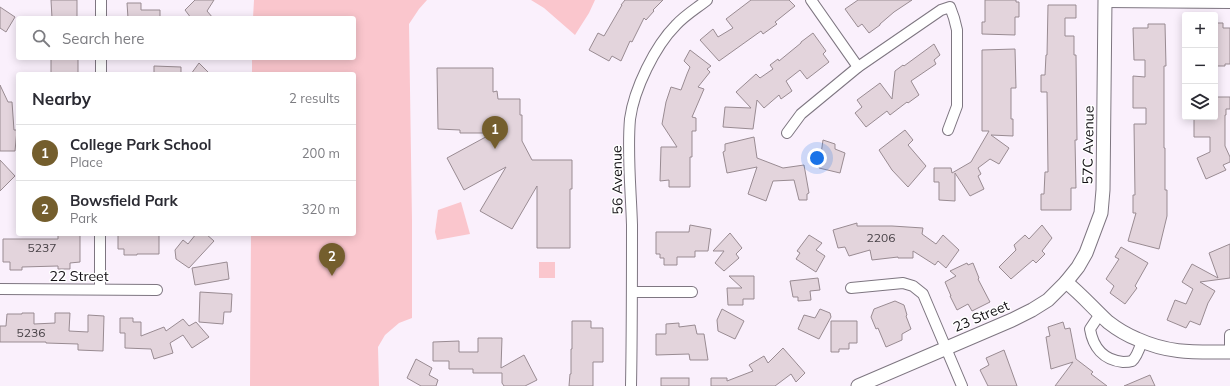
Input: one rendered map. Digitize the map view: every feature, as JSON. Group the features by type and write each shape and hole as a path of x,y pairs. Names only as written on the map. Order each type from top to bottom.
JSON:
{"street":[{"path":"101,0 101,16"},
{"name":"56 Avenue","path":"631,386 632,292 630,119 633,104 639,88 651,61 663,40 676,24 707,0"},
{"path":"811,0 858,67"},
{"path":"1105,1 1230,3"},
{"name":"57C Avenue","path":"1066,282 1086,253 1101,213 1103,190 1105,1"},
{"path":"787,133 801,114 858,67 941,10 950,7 957,30 957,106 948,130"},
{"path":"101,60 101,72"},
{"path":"100,236 100,290"},
{"path":"1066,282 1118,329 1142,341 1162,348 1175,351 1230,352 1230,335"},
{"name":"23 Street","path":"858,386 1032,310 1048,300 1066,282"},
{"path":"851,288 903,283 913,286 922,294 962,386"},
{"name":"22 Street","path":"0,289 157,290"},
{"path":"632,292 692,292"},
{"path":"1100,314 1090,329 1093,343 1102,354 1115,360 1127,362 1131,361 1136,356 1142,341"}],"shaded area":[{"path":"254,0 427,0 409,24 412,318 399,323 385,335 378,347 379,386 250,386 251,236 356,236 356,72 252,72 252,60 356,60 356,16 253,16"},
{"path":"531,0 595,0 589,13 575,35 544,8"},
{"path":"461,202 470,234 437,240 435,232 438,210"},
{"path":"539,262 555,262 555,278 539,278"}],"building":[{"path":"51,0 77,0 77,16 52,16"},
{"path":"195,0 214,0 207,11 211,16 190,16 185,10"},
{"path":"625,0 663,0 646,20 644,18 632,42 630,41 621,61 612,56 609,61 589,50 598,33 604,36"},
{"path":"751,0 789,0 795,6 775,22 777,24 763,34 761,31 719,61 700,40 713,29 718,37 733,28 726,19"},
{"path":"858,0 912,0 894,12 869,33 862,24 858,27 845,9"},
{"path":"985,0 1016,0 1016,2 1019,2 1019,17 1015,17 1015,35 982,34 982,22 985,22"},
{"path":"127,3 141,3 141,10 160,10 160,16 128,16"},
{"path":"1048,5 1076,5 1076,18 1065,18 1065,36 1074,36 1074,55 1076,55 1076,188 1071,188 1071,210 1041,210 1041,194 1044,194 1045,172 1048,172 1047,92 1041,92 1041,75 1045,75 1047,55"},
{"path":"0,7 15,17 6,32 0,28"},
{"path":"1218,23 1223,23 1223,28 1230,28 1230,64 1225,64 1225,66 1218,66"},
{"path":"1148,24 1165,24 1166,66 1164,66 1164,148 1167,216 1159,249 1128,241 1136,213 1133,213 1133,195 1135,195 1134,124 1146,124 1146,108 1133,108 1133,76 1145,77 1145,60 1134,60 1133,28 1148,28"},
{"path":"813,33 826,51 823,54 829,62 807,79 800,70 786,81 792,91 781,99 779,95 764,108 757,100 753,129 723,127 725,107 751,108 736,92 756,74 760,78 773,69 770,65 778,59 779,61"},
{"path":"934,44 940,55 934,60 936,64 911,81 919,95 890,115 887,111 866,127 855,113 862,107 857,100 880,83 892,99 895,71"},
{"path":"1015,49 1016,88 1011,88 1011,119 1013,119 1013,136 991,135 1009,148 999,164 990,159 978,168 981,174 978,176 984,189 970,196 955,173 955,201 939,200 939,182 934,182 934,168 951,168 952,173 971,162 989,131 982,131 982,50"},
{"path":"690,50 711,66 707,69 710,72 698,87 704,89 692,117 696,118 696,131 692,131 690,187 669,187 669,180 660,181 661,147 677,147 662,124 666,102 671,87 681,90 690,67 684,61"},
{"path":"51,60 78,60 78,72 51,72"},
{"path":"199,63 208,72 192,72"},
{"path":"154,66 181,67 181,72 154,72"},
{"path":"437,68 493,68 493,92 497,91 498,99 520,99 520,115 522,115 522,141 532,160 572,160 572,189 570,189 570,248 537,248 537,186 512,229 480,211 506,167 464,190 447,158 493,133 460,133 460,130 438,129"},
{"path":"0,85 8,102 12,102 16,140 15,151 0,151"},
{"path":"1218,97 1230,97 1230,109 1226,109 1225,115 1225,146 1230,157 1230,162 1223,165 1226,170 1206,179 1197,158 1210,152 1210,137 1194,137 1194,120 1218,120"},
{"path":"905,130 913,140 908,145 926,166 908,187 892,170 879,150"},
{"path":"754,137 757,158 783,168 804,165 809,193 807,194 807,200 799,200 794,180 773,181 766,201 748,194 757,167 727,173 723,152 725,151 725,144"},
{"path":"823,140 835,144 835,149 845,153 840,173 819,168"},
{"path":"0,160 15,176 0,191"},
{"path":"857,223 857,226 923,228 922,234 936,244 943,235 959,250 946,268 938,261 935,265 913,251 913,258 898,257 872,260 870,250 849,256 845,247 838,248 833,230"},
{"path":"690,225 711,229 708,251 695,251 695,257 677,257 677,265 664,265 664,258 660,258 660,254 656,254 656,232 689,232"},
{"path":"1042,225 1052,238 1042,251 1045,254 1036,263 1033,260 1011,279 999,267 1016,250 1014,245 1025,235 1029,239"},
{"path":"730,233 742,248 736,254 739,258 724,271 715,263 724,251 713,251"},
{"path":"809,235 822,243 816,250 825,256 816,272 796,259 800,253 797,251"},
{"path":"58,236 80,236 80,262 70,263 70,269 58,269 58,266 22,267 22,270 10,270 10,262 3,262 3,239 58,239"},
{"path":"118,236 159,236 159,254 124,255 124,249 118,249"},
{"path":"194,236 208,236 214,241 189,268 176,259 175,250 183,240 188,244"},
{"path":"1230,244 1230,278 1200,282 1215,291 1208,303 1200,325 1190,321 1186,328 1167,320 1175,300 1186,304 1193,289 1182,282 1192,264 1218,278 1209,253"},
{"path":"1121,247 1148,263 1135,286 1137,288 1125,304 1110,293 1114,286 1106,279 1119,259 1115,257"},
{"path":"227,262 229,279 195,285 192,268"},
{"path":"967,263 968,265 973,263 979,278 978,279 990,302 972,311 968,304 957,310 945,282 956,276 950,271"},
{"path":"729,276 754,276 754,299 743,299 743,305 728,305 727,288 742,288"},
{"path":"818,278 820,290 810,291 811,300 798,301 798,297 793,297 790,281"},
{"path":"200,292 232,294 231,312 224,312 223,324 199,322"},
{"path":"895,301 904,305 911,329 902,334 902,340 886,347 878,328 876,329 871,317 874,309"},
{"path":"722,309 744,321 735,339 718,331 717,320"},
{"path":"820,309 830,313 831,317 819,339 798,329 804,315 815,318"},
{"path":"34,313 34,324 55,323 55,313 70,313 69,331 88,332 88,315 104,316 103,351 78,350 78,344 0,342 0,326 6,326 7,314"},
{"path":"120,318 133,318 133,322 141,322 141,336 164,327 166,331 183,319 189,326 196,322 209,337 192,348 183,335 170,343 173,353 154,359 151,349 125,348 125,333 120,333"},
{"path":"572,321 591,321 591,328 603,328 603,362 593,362 593,386 569,386 571,374"},
{"path":"831,321 857,321 857,343 849,343 849,349 839,349 839,352 831,352"},
{"path":"1063,322 1065,329 1070,328 1076,359 1093,372 1091,374 1107,386 1055,386 1073,362 1051,369 1046,337 1050,336 1048,327"},
{"path":"679,323 679,327 695,325 697,334 704,334 708,360 690,360 689,354 656,355 656,334 666,334 666,324"},
{"path":"478,338 502,338 501,368 524,355 537,380 525,386 504,386 502,383 502,373 473,373 473,369 449,369 449,361 433,361 433,342 459,341 459,352 478,352"},
{"path":"783,348 805,373 796,382 791,374 775,386 711,386 711,378 727,378 727,381 753,371 749,365 764,356 768,363"},
{"path":"1004,350 1017,386 988,386 980,370 989,365 986,358"},
{"path":"416,359 432,368 429,375 438,380 436,386 421,386 407,378"},
{"path":"1150,375 1155,386 1124,386"},
{"path":"661,378 689,378 689,386 661,386"}],"place":[{"name":"College Park School","path":"495,149"},
{"name":"Bowsfield Park","path":"332,276"}]}
